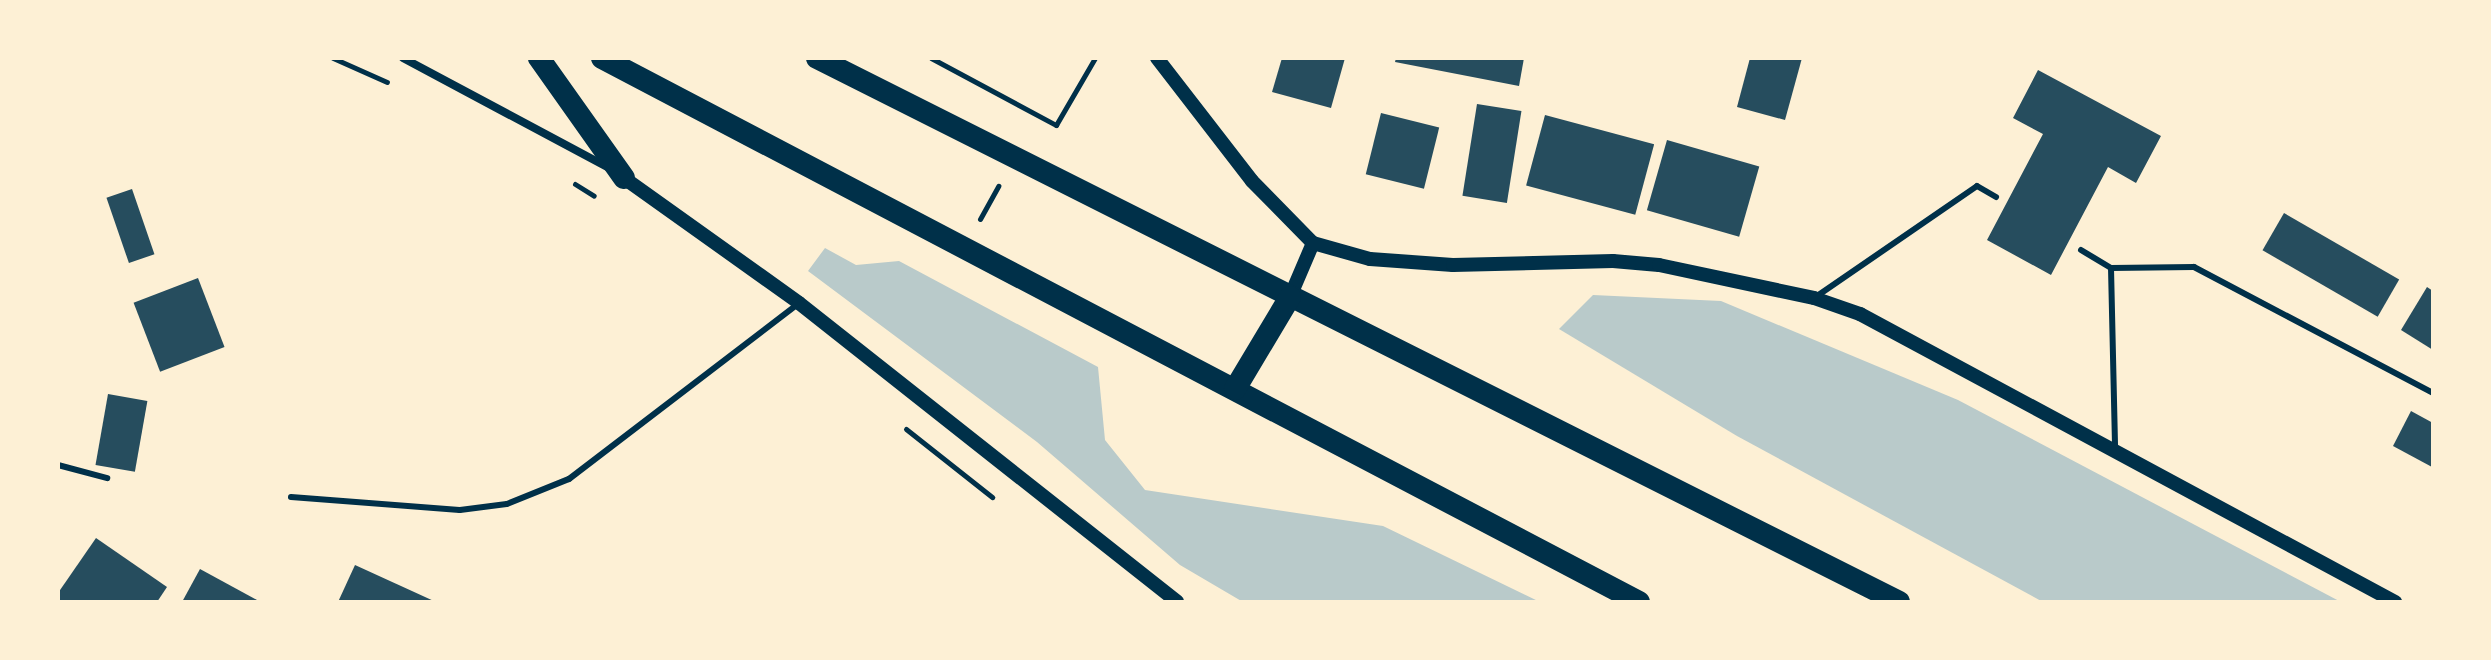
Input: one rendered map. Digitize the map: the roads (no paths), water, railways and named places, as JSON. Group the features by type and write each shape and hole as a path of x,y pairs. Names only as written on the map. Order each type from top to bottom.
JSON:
{"highway":[{"path":"539,58 624,178"},
{"path":"602,58 1639,602"},
{"path":"817,58 1899,602"},
{"path":"1235,389 1290,297"}],"street":[{"path":"403,58 527,120 624,178 799,303 1177,602"},
{"path":"1157,58 1252,181 1313,243 1370,259 1453,265 1613,261 1659,265 1814,298 1860,314 2395,602"},
{"path":"1290,297 1313,243"}],"lane":[{"path":"1814,298 1977,186 1996,197"},
{"path":"2081,250 2111,268 2194,267 2433,393"},
{"path":"2111,268 2115,449"},
{"path":"291,497 460,510 507,504 569,479 799,303"},
{"path":"58,465 107,478"}]}
